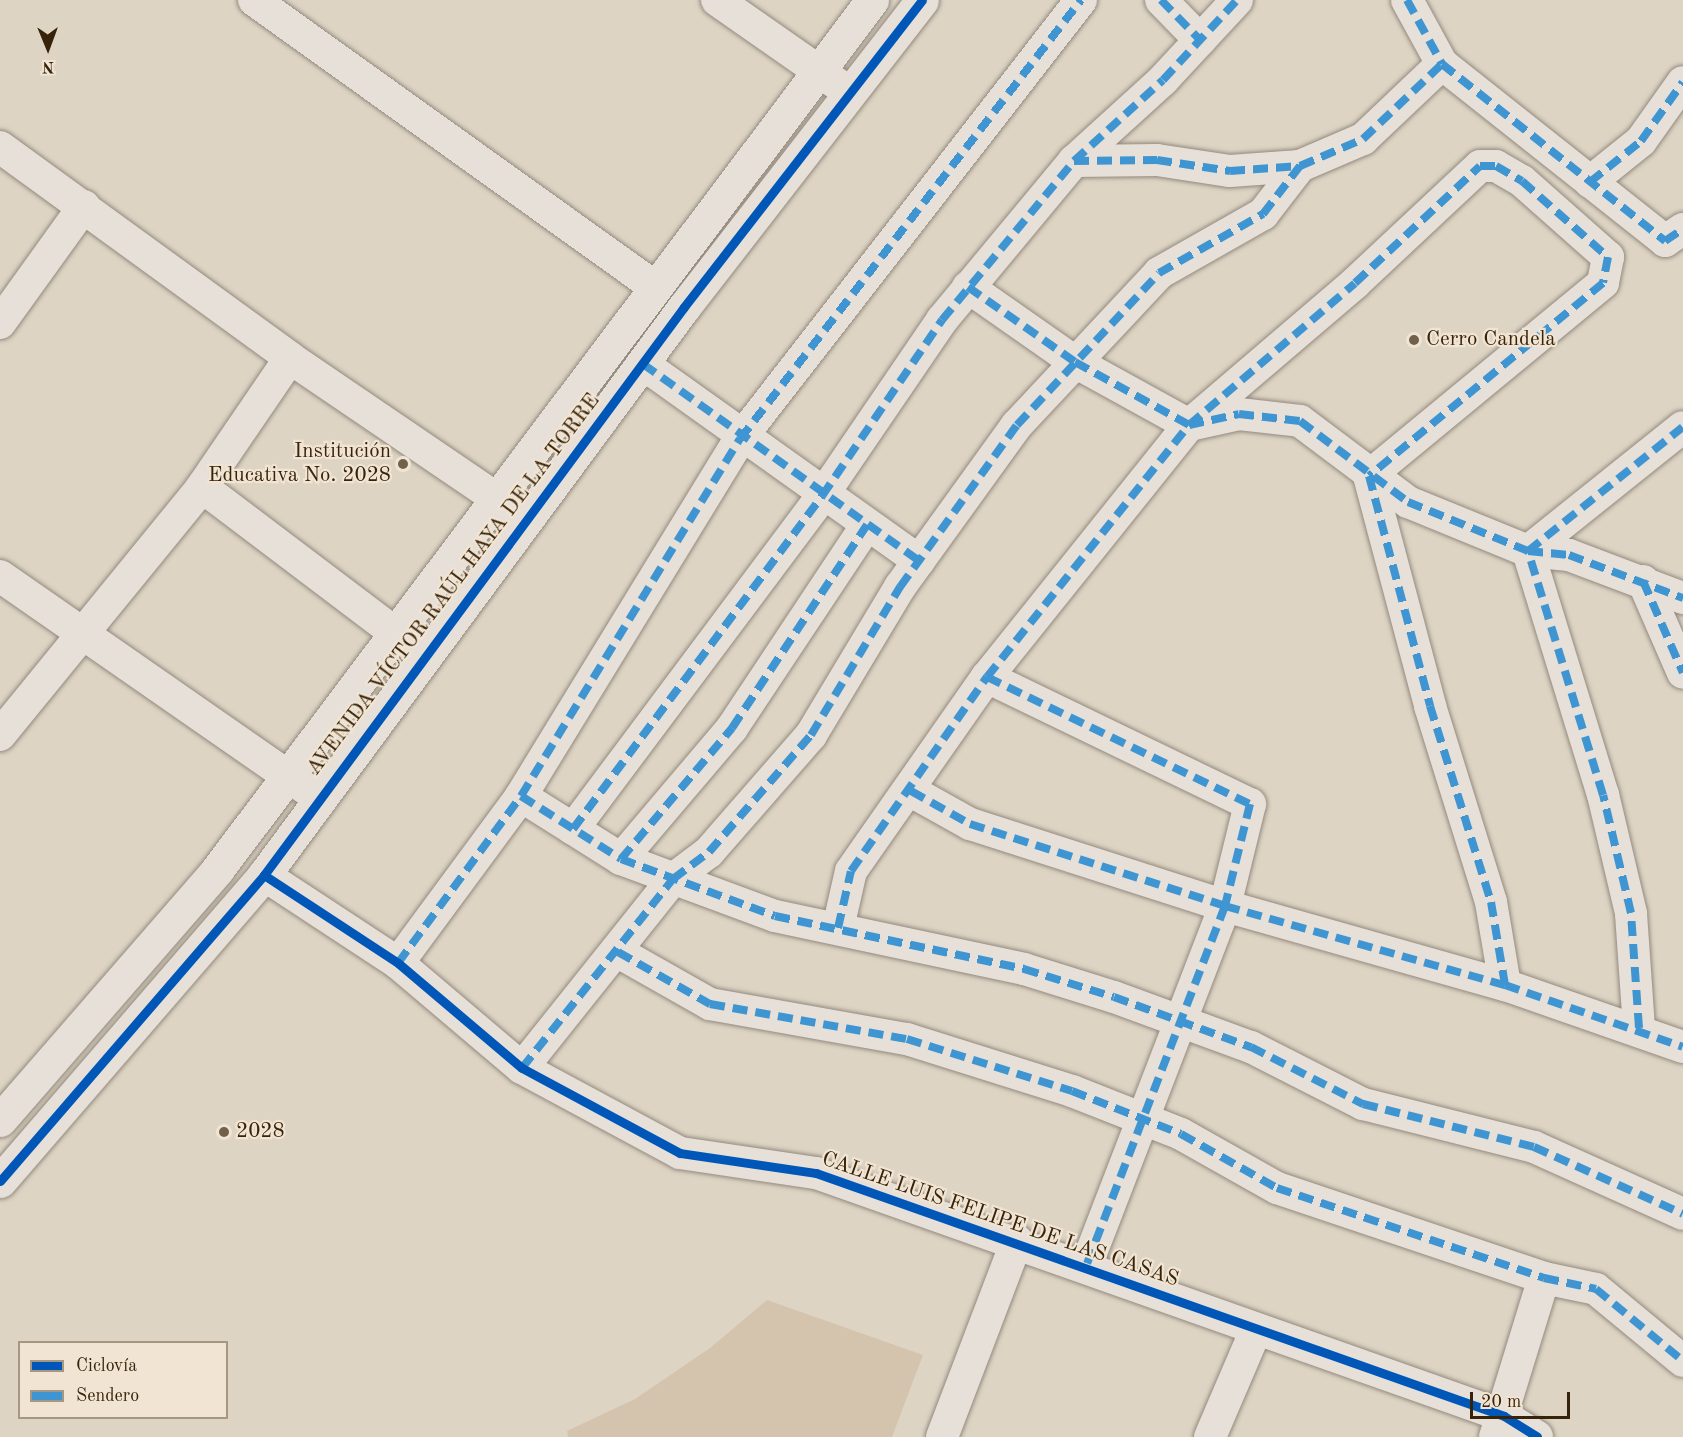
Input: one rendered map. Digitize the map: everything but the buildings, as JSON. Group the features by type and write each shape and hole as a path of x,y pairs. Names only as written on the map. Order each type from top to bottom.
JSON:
{"street":[{"path":"254,0 654,286"},
{"path":"717,0 849,92"},
{"path":"0,1120 217,870 285,774 872,0"},
{"name":"AVENIDA VÍCTOR RAÚL HAYA DE LA TORRE","path":"0,1181 264,875 318,796 525,518 849,92 922,0"},
{"path":"398,963 521,796 740,438 1081,0"},
{"path":"1161,0 1200,40"},
{"path":"573,829 822,496 968,288 1074,161 1200,40 1237,0"},
{"path":"1407,0 1442,64 1665,241 1683,229"},
{"path":"1074,161 1157,160 1230,171 1300,166 1363,139 1442,64"},
{"path":"1590,182 1641,141 1683,82"},
{"path":"0,147 290,358 525,518"},
{"path":"522,1068 618,952 673,879 709,852 811,735 919,561 1017,425 1159,273 1263,214 1300,166"},
{"path":"838,928 851,871 911,791 987,677 1189,424 1355,283 1480,166 1496,166 1522,181 1608,257 1603,282 1370,476"},
{"path":"0,323 84,206"},
{"path":"968,288 1075,362 1189,424 1239,414 1300,421 1370,476 1408,502 1528,551 1569,555 1683,598"},
{"path":"0,735 202,487 290,358"},
{"path":"643,364 740,438 919,561"},
{"path":"1528,551 1683,427"},
{"path":"1370,476 1430,706 1491,902 1505,985"},
{"path":"202,487 424,655"},
{"path":"621,860 732,728 867,525"},
{"path":"1528,551 1603,795 1628,902 1639,1028"},
{"path":"0,576 82,637 318,796"},
{"path":"1643,581 1683,673"},
{"path":"987,677 1250,804 1225,906 1139,1121 1086,1266"},
{"path":"911,791 970,824 1225,906 1505,985 1639,1028 1683,1047"},
{"path":"521,796 621,860 775,916 1024,969 1251,1047 1363,1104 1534,1146 1683,1214"},
{"name":"CALLE LUIS FELIPE DE LAS CASAS","path":"264,875 398,963 522,1068 680,1153 816,1173 1086,1266 1500,1426 1537,1437"},
{"path":"618,952 710,1004 907,1039 1072,1091 1139,1121 1181,1134 1277,1188 1544,1278 1596,1289 1683,1361"},
{"path":"942,1437 1017,1241"},
{"path":"1500,1426 1544,1278"},
{"path":"1210,1437 1256,1332"}],"shaded area":[{"path":"767,1300 923,1355 892,1437 568,1437 567,1431 635,1399 710,1348"}],"marked path":[{"path":"398,963 521,796 740,439 1081,0"},
{"path":"1161,0 1200,40"},
{"path":"573,829 822,496 942,320 1074,161 1163,80 1237,0"},
{"path":"1407,0 1442,64 1665,241 1683,229"},
{"path":"1074,161 1157,160 1230,171 1300,166 1363,139 1442,64"},
{"path":"1590,182 1641,141 1683,82"},
{"path":"522,1068 673,879 709,852 811,735 900,587 1017,425 1159,273 1263,214 1300,166"},
{"path":"838,928 851,871 987,677 1189,425 1355,283 1480,166 1496,166 1522,181 1608,257 1603,283 1369,476 1430,706 1491,902 1505,985"},
{"path":"968,287 1075,362 1189,425 1239,414 1300,421 1408,502 1528,551 1569,555 1683,598"},
{"path":"643,364 919,561"},
{"path":"1639,1028 1631,913 1603,795 1528,551 1683,427"},
{"path":"621,859 732,728 867,525"},
{"path":"1643,581 1683,673"},
{"path":"987,677 1250,804 1225,906 1086,1266"},
{"path":"911,791 970,824 1225,906 1505,985 1683,1047"},
{"path":"521,796 621,859 775,916 1024,969 1114,997 1251,1047 1363,1104 1534,1147 1683,1214"},
{"path":"618,952 710,1004 907,1039 1072,1091 1181,1134 1277,1188 1544,1278 1596,1289 1683,1361"}],"cycle path":[{"path":"0,1181 264,875 684,307 922,0"},
{"path":"264,875 398,963 522,1068 680,1153 816,1173 1504,1416 1537,1437"}],"place":[{"name":"Cerro Candela","path":"1414,340"},
{"name":"Institución Educativa No. 2028","path":"403,464"},
{"name":"2028","path":"224,1132"}]}
